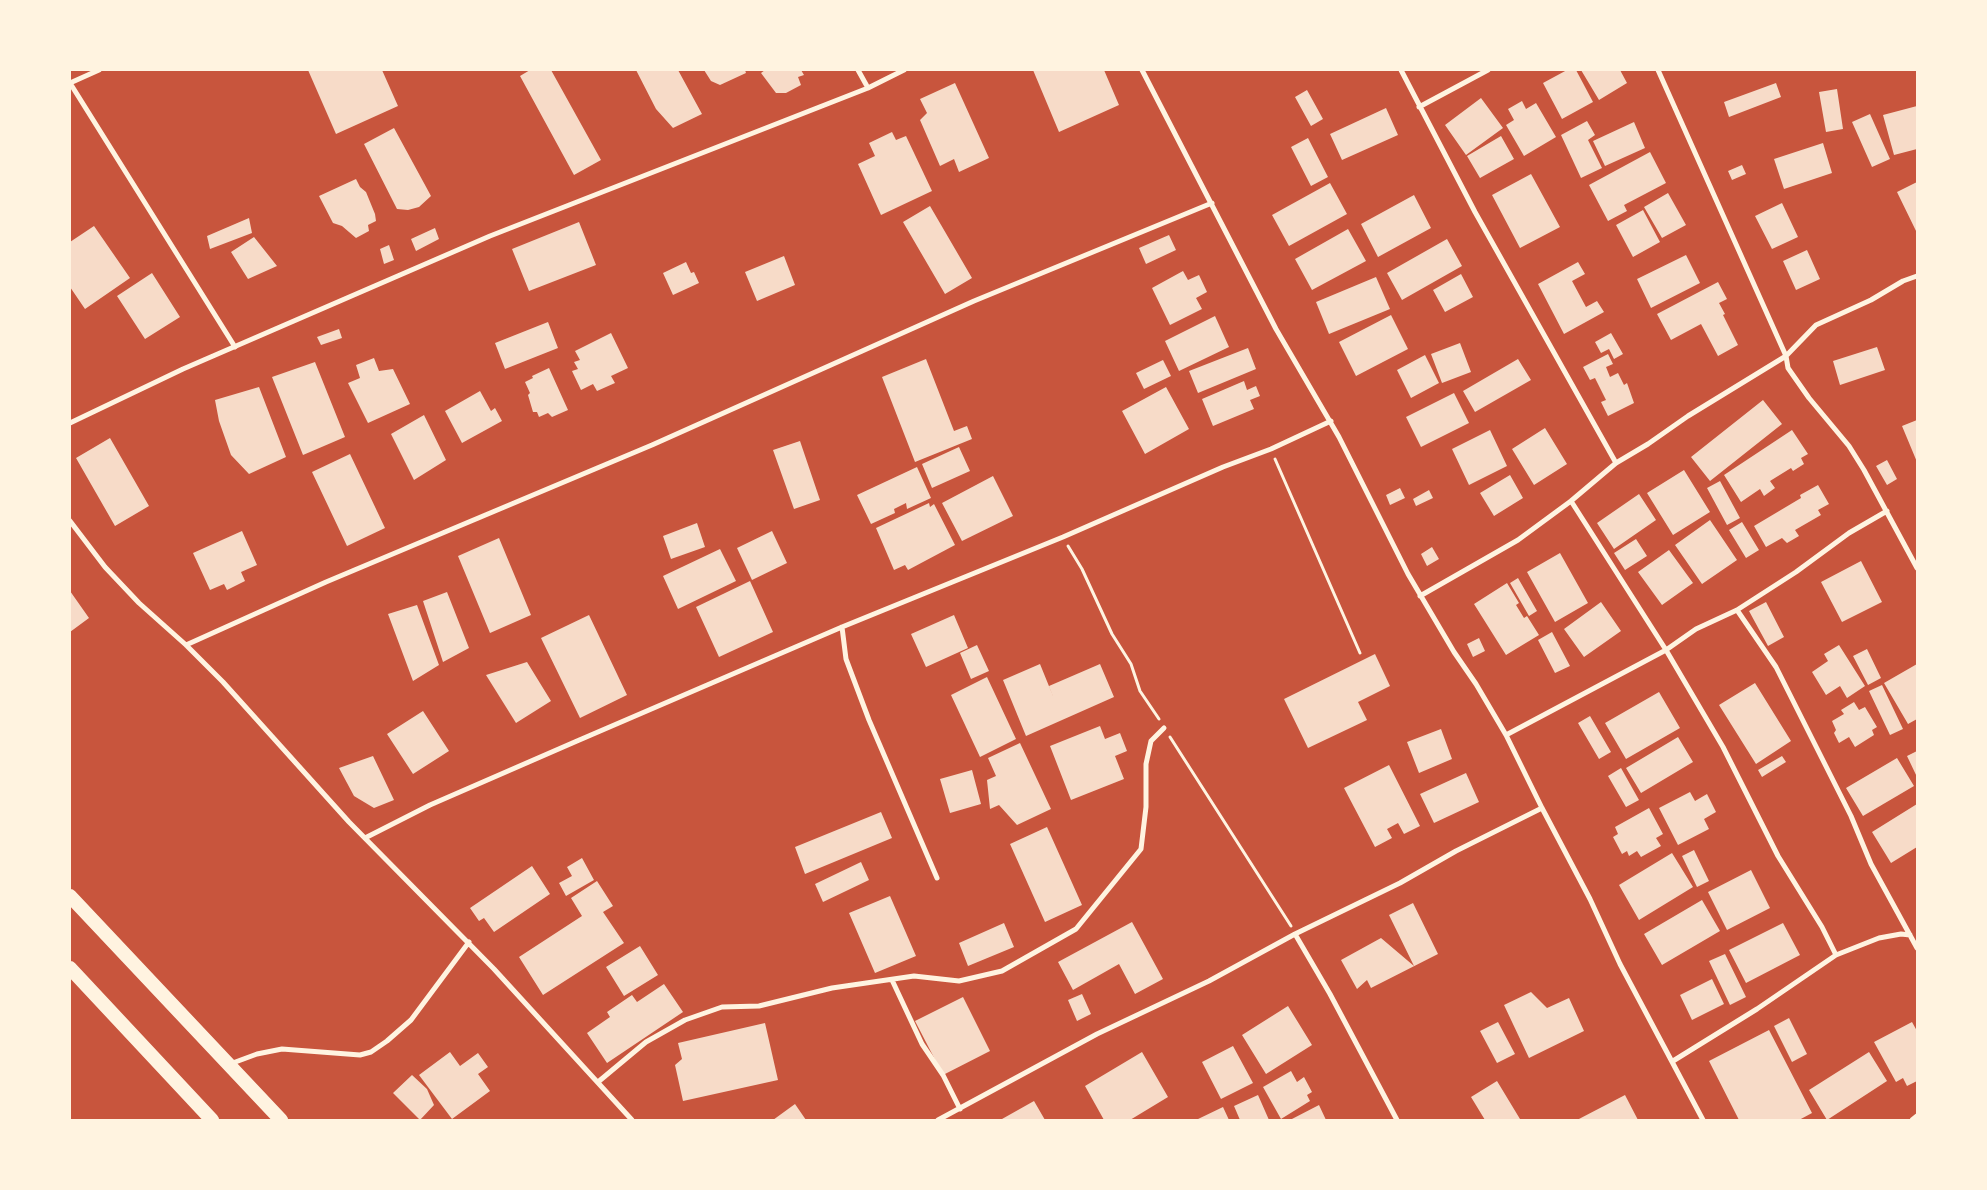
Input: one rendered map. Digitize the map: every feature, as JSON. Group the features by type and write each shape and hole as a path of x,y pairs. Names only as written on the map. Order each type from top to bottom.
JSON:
{"highway":[{"path":"70,896 281,1120"},
{"path":"70,968 212,1120"}],"street":[{"path":"99,70 70,83 235,347"},
{"path":"858,70 868,88"},
{"path":"70,423 235,347 490,236 868,88 904,70"},
{"path":"1142,70 1276,329 1330,422 1420,596 1506,735 1590,899 1628,980 1673,1061 1702,1120"},
{"path":"1400,70 1475,212 1616,463"},
{"path":"1419,107 1488,70"},
{"path":"1658,70 1786,356 1788,368 1809,398 1849,446 1887,511 1917,568"},
{"path":"186,645 326,582 652,445 974,301 1212,203"},
{"path":"1420,596 1518,540 1571,501 1616,463 1786,356 1816,325 1871,300 1903,280 1917,276"},
{"path":"365,838 430,805 842,627 1063,537 1330,422"},
{"path":"1571,501 1666,650 1723,747 1778,856 1822,927 1836,955"},
{"path":"1506,735 1666,650 1696,628 1737,610 1796,572 1849,533 1887,511"},
{"path":"70,521 114,577 223,682 268,734 365,838 469,942 632,1120"},
{"path":"1737,610 1776,667 1851,816 1870,864 1917,948"},
{"path":"842,627 846,659 869,720 937,878"},
{"path":"598,1082 646,1042 686,1020 722,1007 759,1006 832,988 914,976 959,981 1002,971 1076,929 1141,849 1146,807 1146,764 1150,741 1164,728"},
{"path":"938,1120 1097,1034 1209,981 1295,934 1400,883 1456,851 1542,808"},
{"path":"1295,934 1330,994 1397,1120"},
{"path":"1673,1061 1757,1009 1836,955 1879,938 1901,934 1910,935"},
{"path":"228,1064 258,1054 282,1049 360,1055 371,1052 387,1042 411,1020 469,942"},
{"path":"892,980 922,1044 942,1075 960,1109"},
{"path":"1912,1120 1917,1116"}],"path":[{"path":"1271,449 1360,653"},
{"path":"1063,537 1082,569 1112,634 1131,664 1140,691 1295,934"}],"building":[{"path":"308,70 382,70 398,106 336,134"},
{"path":"530,70 551,70 601,160 574,175 520,76"},
{"path":"636,70 678,70 702,114 673,128 656,109"},
{"path":"704,70 745,70 746,73 720,85 711,81"},
{"path":"765,70 801,70 804,75 798,77 801,85 786,93 776,93 761,73"},
{"path":"1033,70 1104,70 1119,105 1059,132"},
{"path":"1567,70 1576,70 1593,102 1562,119 1543,83"},
{"path":"1581,70 1620,70 1627,83 1599,100"},
{"path":"955,83 989,158 959,172 954,159 940,166 920,120 927,113 920,99"},
{"path":"1776,83 1781,97 1729,117 1724,102"},
{"path":"1837,89 1843,129 1826,132 1819,92"},
{"path":"1307,90 1323,119 1311,126 1295,97"},
{"path":"1481,98 1503,128 1466,155 1445,125"},
{"path":"1522,101 1526,109 1536,103 1556,137 1524,156 1506,125 1514,120 1508,109"},
{"path":"1917,106 1917,149 1894,155 1883,115"},
{"path":"1386,108 1398,135 1342,160 1330,134"},
{"path":"1870,114 1890,159 1872,167 1852,122"},
{"path":"1587,121 1595,135 1588,140 1602,168 1581,178 1561,135"},
{"path":"1634,122 1645,148 1605,166 1593,141"},
{"path":"394,128 431,196 419,207 408,210 397,209 364,144"},
{"path":"892,132 896,140 906,136 932,191 881,215 858,164 875,156 869,143"},
{"path":"1501,136 1514,159 1480,178 1467,156"},
{"path":"1308,138 1328,177 1311,186 1291,147"},
{"path":"1823,143 1832,173 1784,189 1774,159"},
{"path":"1650,152 1666,183 1624,205 1627,211 1608,221 1589,185"},
{"path":"1742,165 1746,174 1732,180 1728,171"},
{"path":"1531,174 1560,227 1520,248 1492,195"},
{"path":"356,179 360,187 366,192 376,221 368,225 369,231 356,238 342,226 333,223 319,196"},
{"path":"1917,182 1917,233 1897,192"},
{"path":"1330,183 1347,214 1289,246 1272,215"},
{"path":"1668,193 1686,225 1662,238 1644,207"},
{"path":"1414,195 1431,228 1378,257 1361,224"},
{"path":"1782,203 1798,237 1772,249 1755,216"},
{"path":"930,206 972,278 945,294 903,222"},
{"path":"1643,210 1660,242 1633,257 1616,225"},
{"path":"249,218 252,233 210,249 207,236"},
{"path":"579,222 596,265 529,291 512,249"},
{"path":"94,226 130,278 85,309 70,287 70,242"},
{"path":"435,228 439,239 416,251 411,239"},
{"path":"1348,229 1366,261 1312,290 1295,259"},
{"path":"1169,235 1176,250 1146,264 1139,248"},
{"path":"254,237 277,266 248,279 231,252"},
{"path":"1447,239 1462,266 1402,300 1387,273"},
{"path":"389,245 394,260 384,264 380,249"},
{"path":"1807,250 1820,279 1796,290 1783,261"},
{"path":"1686,255 1700,283 1651,308 1637,279"},
{"path":"784,256 795,285 757,301 745,272"},
{"path":"686,262 691,273 694,272 699,283 673,295 663,273"},
{"path":"1578,262 1585,274 1572,281 1586,307 1597,301 1604,312 1564,334 1538,284"},
{"path":"1183,271 1188,280 1199,275 1207,292 1196,298 1202,309 1170,325 1152,288"},
{"path":"152,273 180,317 145,339 117,296"},
{"path":"1461,274 1473,297 1445,312 1433,290"},
{"path":"1376,277 1390,309 1329,334 1316,302"},
{"path":"1718,282 1727,299 1719,303 1738,345 1718,356 1701,324 1671,340 1657,314"},
{"path":"1391,315 1408,349 1356,376 1339,342"},
{"path":"1215,316 1229,347 1179,371 1165,341"},
{"path":"548,322 558,348 505,369 495,343"},
{"path":"339,329 342,338 321,345 317,337"},
{"path":"611,333 628,368 611,376 615,383 597,391 593,384 581,390 572,371 578,369 574,362 580,360 575,351"},
{"path":"1611,333 1623,354 1614,359 1609,349 1601,353 1595,342"},
{"path":"1460,343 1471,372 1442,383 1431,354"},
{"path":"1877,347 1885,370 1840,385 1833,361"},
{"path":"1248,348 1256,369 1198,393 1189,371"},
{"path":"1608,354 1613,364 1606,367 1610,377 1618,373 1624,385 1627,383 1634,403 1608,416 1601,402 1606,400 1595,378 1590,380 1583,367"},
{"path":"1425,355 1439,383 1411,398 1397,370"},
{"path":"374,358 379,371 393,369 410,404 368,423 348,383 360,378 356,365"},
{"path":"926,359 954,431 967,426 972,439 915,462 882,377"},
{"path":"1518,359 1531,380 1475,412 1463,391"},
{"path":"1163,360 1171,376 1144,389 1136,373"},
{"path":"315,362 345,437 303,455 272,377"},
{"path":"549,368 568,410 552,417 548,413 539,417 537,412 533,412 528,395 530,393 525,382 533,378 532,376"},
{"path":"1244,381 1247,390 1256,386 1260,396 1250,400 1254,409 1213,426 1202,399"},
{"path":"259,387 286,457 249,474 231,455 219,421 215,400"},
{"path":"1166,387 1189,429 1145,454 1122,411"},
{"path":"480,391 491,411 495,408 502,421 462,443 445,411"},
{"path":"1454,393 1469,423 1421,447 1406,417"},
{"path":"1763,400 1782,424 1710,481 1691,457"},
{"path":"424,415 446,460 414,480 391,434"},
{"path":"1917,420 1917,462 1902,426"},
{"path":"1545,428 1567,464 1534,485 1512,449"},
{"path":"1490,430 1507,466 1469,485 1452,449"},
{"path":"1792,430 1808,454 1801,458 1804,464 1793,471 1791,468 1770,481 1775,488 1764,496 1760,489 1741,502 1724,475"},
{"path":"110,438 149,506 115,526 76,458"},
{"path":"800,441 820,500 794,509 773,450"},
{"path":"959,447 970,471 932,488 922,464"},
{"path":"350,454 385,528 347,546 312,472"},
{"path":"1887,460 1897,479 1887,485 1876,466"},
{"path":"917,467 931,498 907,509 906,503 894,509 895,513 871,524 857,495"},
{"path":"1684,470 1710,512 1673,535 1647,493"},
{"path":"1510,475 1523,498 1494,516 1480,493"},
{"path":"993,476 1013,516 962,541 942,503"},
{"path":"1720,481 1740,518 1727,525 1707,488"},
{"path":"1818,485 1829,504 1818,510 1821,515 1795,530 1799,536 1787,543 1782,538 1766,547 1754,526 1801,498 1800,495"},
{"path":"1400,488 1405,498 1390,505 1386,495"},
{"path":"1429,490 1433,498 1416,506 1413,499"},
{"path":"1639,494 1656,520 1614,549 1597,523"},
{"path":"929,503 930,507 934,504 955,545 908,570 905,565 894,570 876,528"},
{"path":"1710,520 1737,560 1702,584 1675,545"},
{"path":"1742,522 1759,550 1746,558 1729,530"},
{"path":"697,523 705,547 671,559 663,536"},
{"path":"242,531 257,565 241,572 245,581 227,590 224,584 210,590 193,553"},
{"path":"772,531 787,563 752,580 737,548"},
{"path":"499,538 531,615 490,633 458,556"},
{"path":"1636,539 1647,556 1625,570 1614,553"},
{"path":"1432,547 1439,559 1427,566 1421,554"},
{"path":"720,549 736,581 678,609 663,576"},
{"path":"1669,550 1693,583 1662,605 1638,572"},
{"path":"1560,553 1588,603 1555,622 1527,572"},
{"path":"1861,561 1882,602 1842,622 1821,582"},
{"path":"1518,578 1537,611 1529,616 1510,583"},
{"path":"750,581 773,632 719,657 696,607"},
{"path":"1507,583 1519,603 1516,605 1524,618 1527,616 1539,635 1506,655 1474,604"},
{"path":"70,591 89,618 70,632"},
{"path":"447,592 469,648 443,662 423,601"},
{"path":"1601,602 1621,631 1584,657 1564,629"},
{"path":"1766,602 1784,637 1768,646 1749,611"},
{"path":"417,605 439,665 413,681 388,614"},
{"path":"589,615 627,695 580,718 541,638"},
{"path":"954,615 968,648 926,667 911,634"},
{"path":"1552,632 1570,666 1555,673 1538,640"},
{"path":"1479,638 1485,651 1473,657 1467,644"},
{"path":"977,645 989,671 971,679 960,653"},
{"path":"1839,645 1865,686 1847,698 1840,686 1826,695 1812,672 1828,661 1824,654"},
{"path":"1867,649 1881,678 1868,685 1853,656"},
{"path":"1375,654 1390,686 1358,702 1367,720 1308,748 1284,699"},
{"path":"527,662 551,701 516,723 486,675"},
{"path":"1040,664 1055,701 1049,686 1100,664 1114,697 1026,736 1003,680"},
{"path":"1917,664 1917,719 1908,724 1884,683"},
{"path":"987,677 1016,739 980,757 951,695"},
{"path":"1755,683 1791,741 1756,764 1719,705"},
{"path":"1882,685 1903,729 1890,735 1869,691"},
{"path":"1659,692 1680,728 1626,759 1605,723"},
{"path":"1854,702 1859,710 1865,707 1877,727 1872,730 1874,735 1855,747 1849,737 1839,743 1834,733 1836,730 1832,721 1844,714 1841,710"},
{"path":"423,711 449,751 413,774 387,734"},
{"path":"1590,716 1611,752 1599,759 1578,723"},
{"path":"1100,726 1105,739 1120,733 1127,751 1115,756 1124,779 1071,800 1050,746"},
{"path":"1441,729 1452,759 1419,773 1407,742"},
{"path":"1678,737 1693,762 1641,793 1626,768"},
{"path":"1020,743 1051,809 1017,825 999,805 990,809 987,780 996,776 988,758"},
{"path":"1917,751 1917,777 1907,756"},
{"path":"373,756 394,800 374,808 354,796 339,768"},
{"path":"1782,756 1786,762 1762,777 1758,770"},
{"path":"1897,758 1914,786 1863,816 1846,788"},
{"path":"1389,765 1420,826 1404,834 1398,823 1387,829 1392,838 1375,847 1344,788"},
{"path":"1621,768 1639,800 1626,807 1608,776"},
{"path":"972,770 981,804 950,813 940,779"},
{"path":"1466,773 1479,802 1434,823 1420,794"},
{"path":"1690,792 1695,801 1707,794 1716,812 1704,819 1709,829 1678,845 1659,808"},
{"path":"1917,804 1917,847 1891,863 1872,832"},
{"path":"1649,808 1663,834 1656,838 1661,846 1641,857 1637,851 1629,856 1627,851 1622,854 1613,837 1618,834 1615,827"},
{"path":"881,812 892,838 805,874 795,847"},
{"path":"1047,827 1082,905 1045,922 1010,844"},
{"path":"1694,850 1709,881 1697,887 1682,856"},
{"path":"1672,853 1693,887 1639,920 1619,885"},
{"path":"582,858 594,880 566,896 559,883 572,876 567,867"},
{"path":"861,862 869,880 823,902 815,884"},
{"path":"532,866 550,894 494,932 484,918 479,921 470,908"},
{"path":"1751,870 1770,908 1727,930 1708,892"},
{"path":"597,881 613,906 603,912 624,943 543,995 519,957 582,916 571,898"},
{"path":"890,896 916,956 875,973 849,913"},
{"path":"1702,900 1720,931 1662,965 1644,934"},
{"path":"1413,903 1438,954 1371,988 1367,980 1357,989 1341,960 1381,938 1414,966 1389,915"},
{"path":"1132,922 1163,979 1135,994 1119,964 1073,990 1058,962"},
{"path":"1004,923 1014,947 968,966 959,943"},
{"path":"1783,923 1800,955 1746,983 1729,950"},
{"path":"640,946 658,975 624,996 606,967"},
{"path":"1725,954 1746,997 1730,1005 1709,961"},
{"path":"1712,979 1724,1004 1692,1020 1680,995"},
{"path":"664,984 683,1012 607,1063 587,1033 610,1017 607,1012 632,995 637,1002"},
{"path":"1531,992 1547,1008 1569,998 1584,1031 1529,1058 1504,1005"},
{"path":"1082,994 1091,1014 1077,1021 1068,1000"},
{"path":"963,997 990,1051 943,1075 915,1021"},
{"path":"1288,1006 1312,1045 1266,1074 1242,1035"},
{"path":"1789,1018 1807,1054 1792,1062 1774,1026"},
{"path":"1498,1022 1515,1054 1497,1063 1480,1031"},
{"path":"1912,1022 1917,1031 1917,1081 1907,1086 1903,1078 1896,1082 1874,1042"},
{"path":"765,1023 778,1080 683,1101 675,1065 682,1059 678,1043"},
{"path":"1769,1030 1812,1113 1799,1120 1739,1120 1709,1061"},
{"path":"1233,1046 1253,1083 1221,1099 1202,1062"},
{"path":"450,1052 460,1066 478,1053 488,1067 478,1074 490,1091 452,1119 419,1075"},
{"path":"1142,1052 1168,1097 1130,1120 1104,1120 1085,1086"},
{"path":"1869,1052 1887,1081 1827,1120 1809,1090"},
{"path":"1291,1071 1297,1082 1304,1077 1312,1092 1307,1095 1310,1101 1281,1119 1263,1087"},
{"path":"412,1075 427,1089 434,1105 420,1120 393,1093"},
{"path":"1497,1081 1520,1119 1485,1120 1471,1097"},
{"path":"1258,1095 1269,1120 1240,1120 1234,1106"},
{"path":"1625,1095 1638,1120 1577,1120"},
{"path":"1034,1101 1045,1120 1002,1120 1002,1119"},
{"path":"795,1104 806,1120 773,1120"},
{"path":"1319,1105 1326,1120 1290,1120"},
{"path":"1223,1107 1229,1120 1196,1120"}]}
